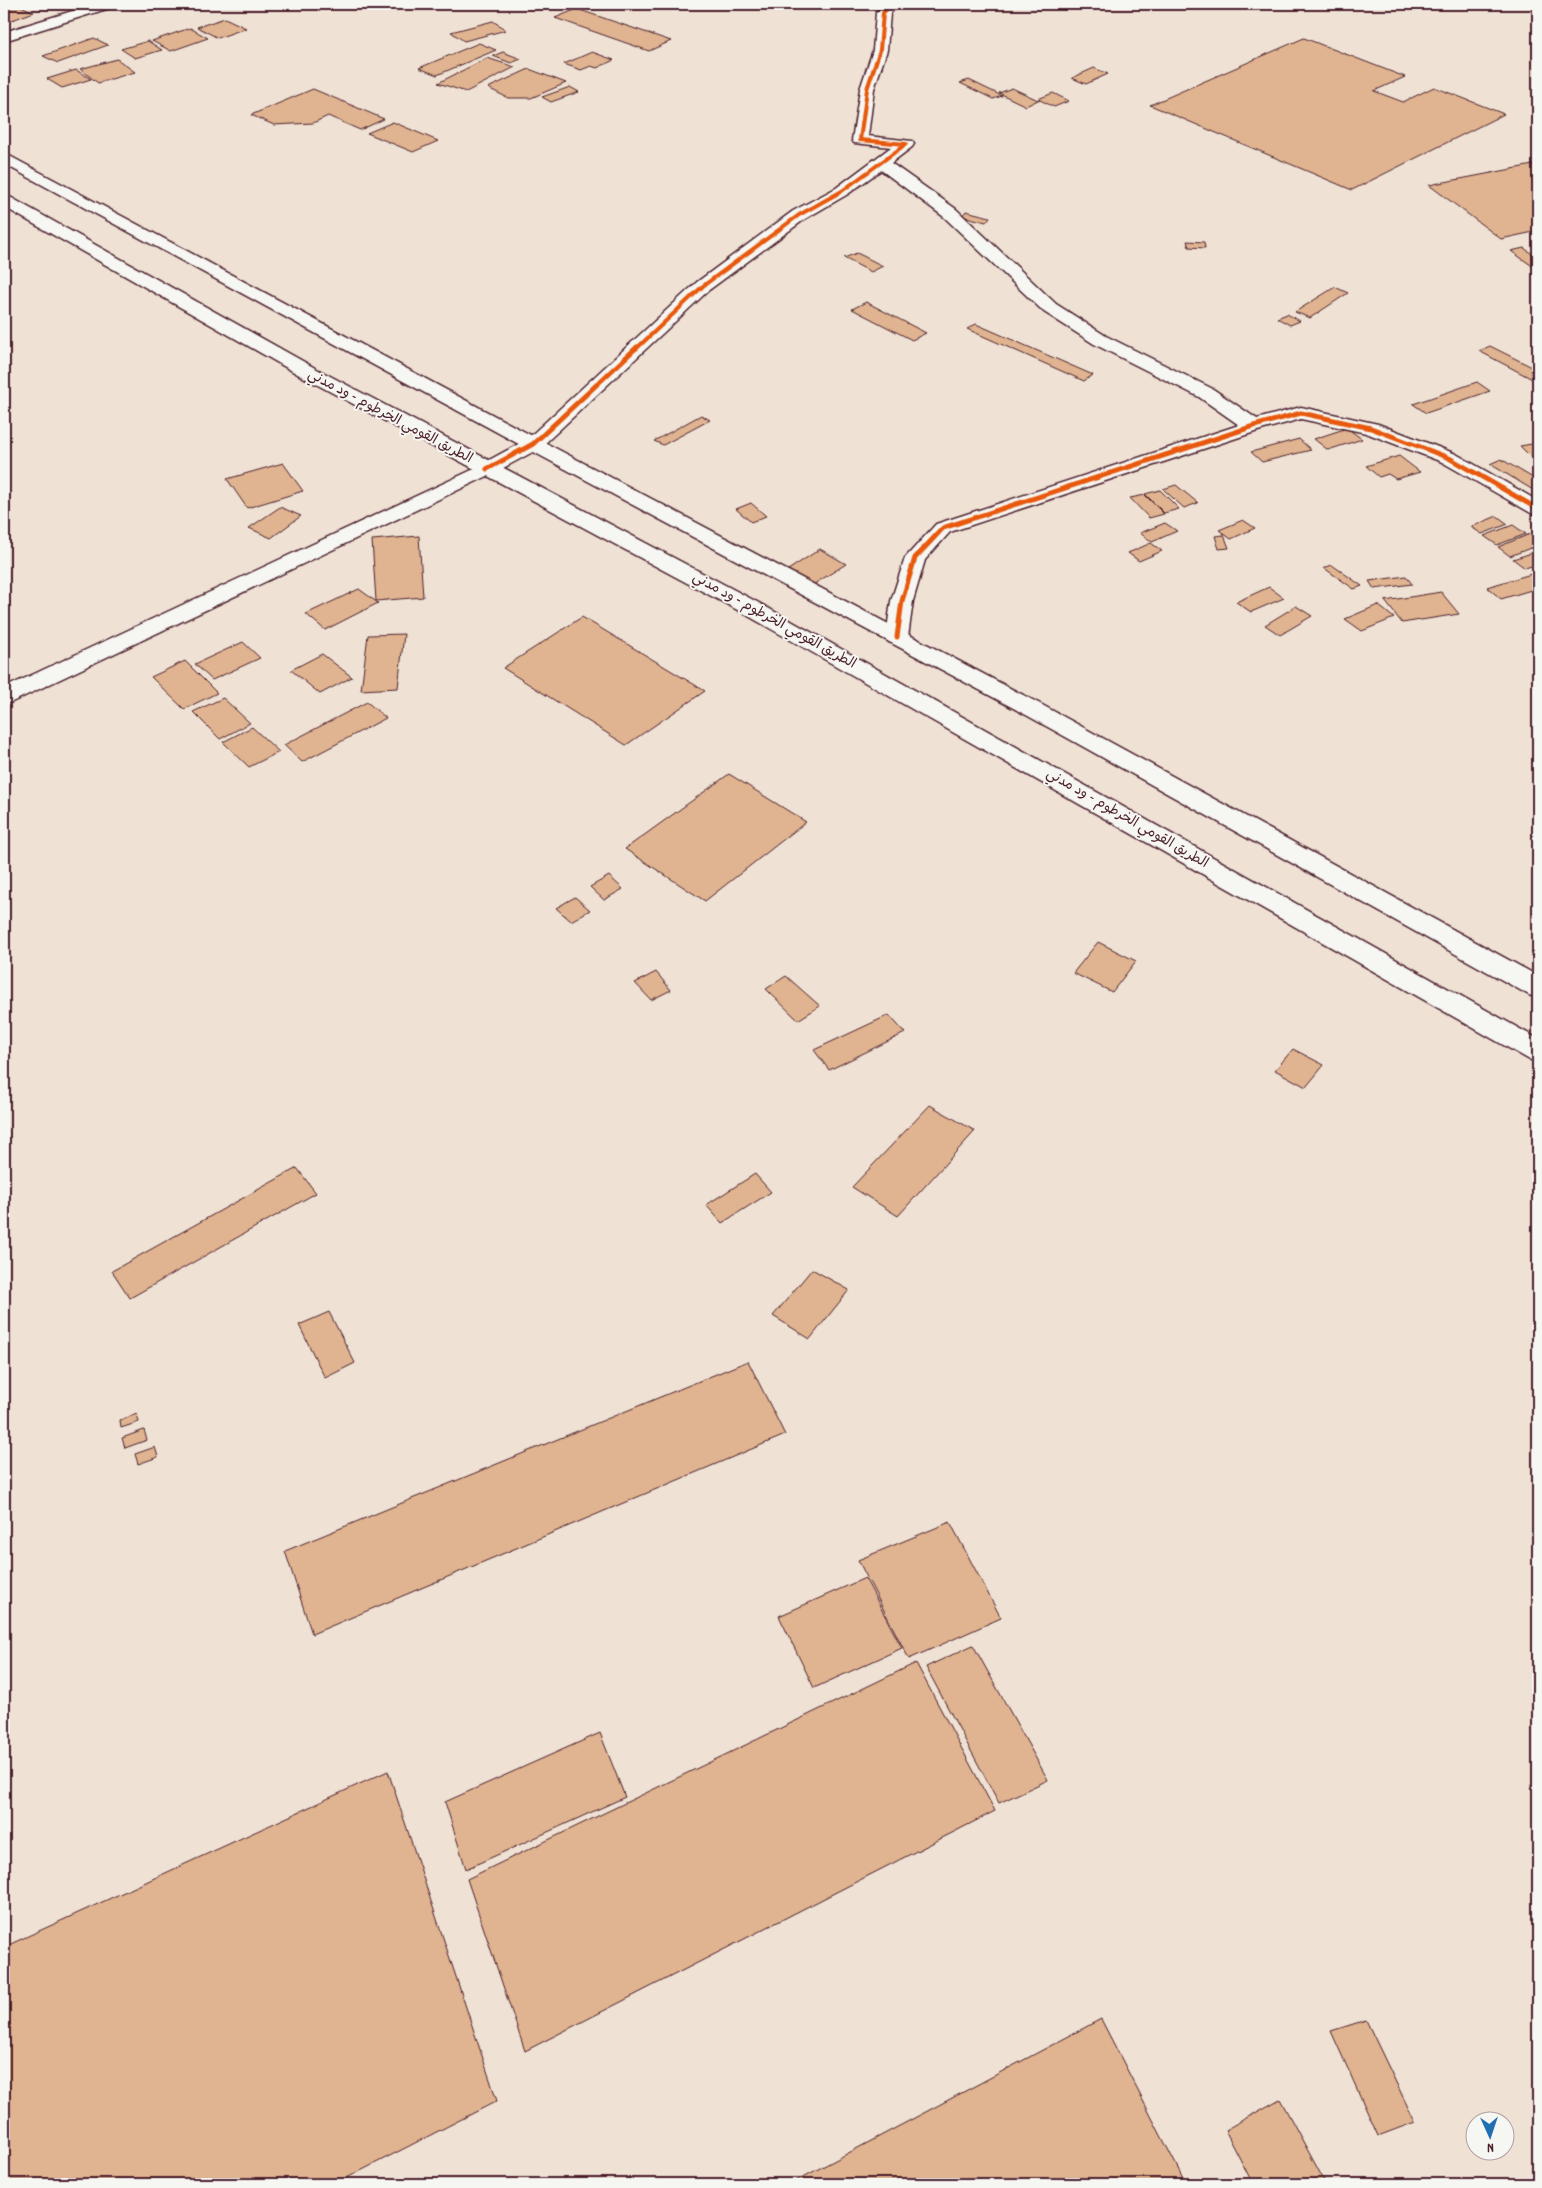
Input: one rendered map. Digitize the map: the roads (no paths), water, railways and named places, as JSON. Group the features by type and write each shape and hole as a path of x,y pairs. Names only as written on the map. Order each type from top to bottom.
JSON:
{"main road":[{"path":"4,37 108,4"},
{"path":"4,697 487,469 533,444 703,286 791,220 842,191 906,144 860,140 867,89 880,50 883,13 891,4"},
{"path":"4,158 533,444 1044,716 1538,988"},
{"path":"881,163 950,213 1050,308 1100,340 1206,393 1254,426"},
{"name":"الطريق القومي الخرطوم - ود مدني","path":"4,200 308,372 751,608 1538,1052"},
{"path":"897,637 902,601 915,558 943,528 1254,426 1301,413 1372,428 1449,458 1538,509"}]}
